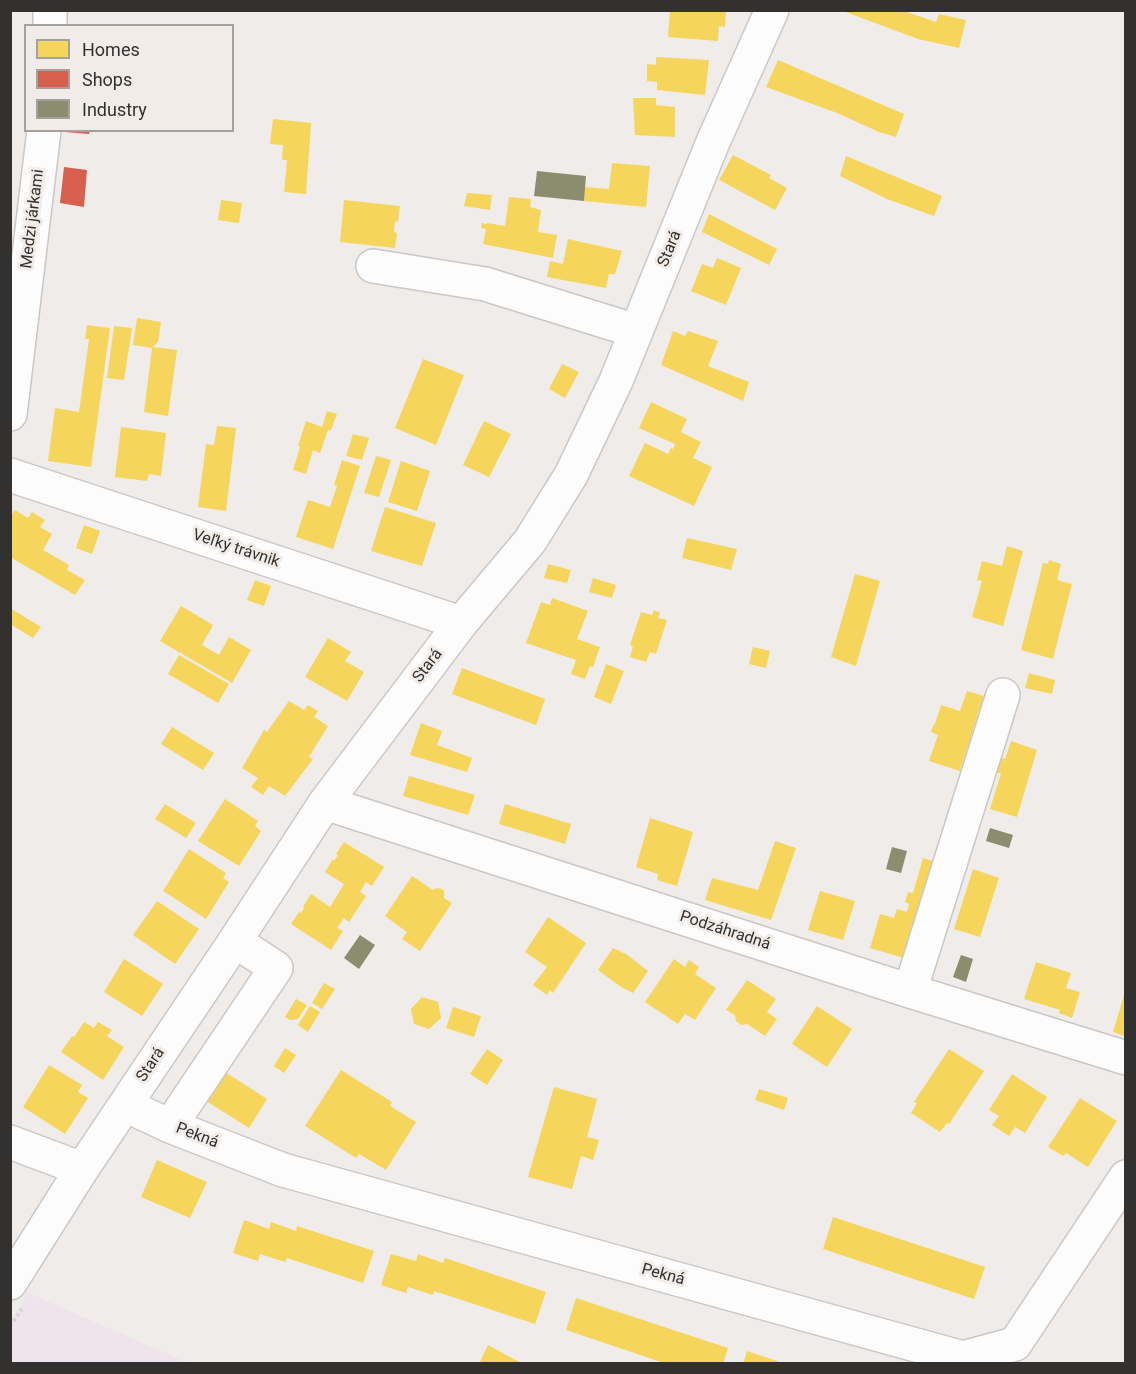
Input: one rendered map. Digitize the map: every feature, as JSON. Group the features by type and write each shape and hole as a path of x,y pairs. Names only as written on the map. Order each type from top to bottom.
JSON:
{"street":[{"name":"Stará","path":"10,1282 82,1169 325,803 461,623 530,540 571,475 616,381 713,141 772,10"},
{"name":"Medzi járkami","path":"10,414 44,132"},
{"path":"373,266 485,285 636,331"},
{"name":"Veľký trávnik","path":"10,475 461,623"},
{"path":"910,991 1003,695"},
{"name":"Podzáhradná","path":"325,803 1125,1058"},
{"path":"170,1125 276,968 235,941"},
{"name":"Pekná","path":"125,1105 283,1170 963,1358 1015,1344 1125,1177"},
{"path":"10,1142 82,1169"}],"shaded area":[{"path":"28,1293 188,1363 11,1363 11,1321"}],"building: Homes":[{"path":"670,10 726,10 725,27 719,26 718,41 668,37"},
{"path":"901,10 936,22 939,14 966,20 959,48 918,39 843,11"},
{"path":"656,57 709,60 705,95 657,90 657,82 647,81 647,64 656,65"},
{"path":"778,60 904,114 896,137 766,87"},
{"path":"633,98 656,98 656,105 675,107 675,137 635,135"},
{"path":"273,119 311,123 306,194 284,192 287,160 282,160 283,145 270,144"},
{"path":"733,155 771,175 769,178 787,188 775,210 719,180"},
{"path":"846,156 942,196 934,216 887,199 840,176"},
{"path":"612,163 650,166 646,207 584,201 585,187 609,189"},
{"path":"467,193 492,195 490,210 464,206"},
{"path":"509,197 531,199 530,207 541,210 538,232 557,235 553,258 483,244 486,229 481,228 482,223 505,226"},
{"path":"221,200 242,203 239,223 218,220"},
{"path":"344,200 400,206 398,222 395,221 394,232 397,233 395,248 340,242"},
{"path":"709,214 777,249 769,265 702,232"},
{"path":"568,239 622,251 615,274 609,274 606,288 547,277 550,261 563,264"},
{"path":"717,258 741,268 726,305 691,291 702,264 713,268"},
{"path":"137,318 161,322 158,342 153,347 177,350 168,416 144,412 152,348 133,345"},
{"path":"87,325 110,328 91,467 48,461 55,408 79,412 89,339 85,339"},
{"path":"114,326 132,328 124,380 107,378"},
{"path":"673,331 685,336 688,331 718,341 708,366 749,382 743,401 661,365"},
{"path":"423,359 464,375 436,445 395,428"},
{"path":"562,364 579,372 565,398 549,389"},
{"path":"651,402 687,419 681,432 701,442 693,458 712,467 694,506 629,476 645,443 668,454 675,444 639,428"},
{"path":"327,411 337,414 331,430 328,430 320,453 313,450 306,474 293,470 306,421 322,427"},
{"path":"484,421 511,434 489,477 463,465"},
{"path":"217,426 236,428 226,511 198,507 206,444 214,445"},
{"path":"121,427 166,433 161,476 149,474 147,481 115,477"},
{"path":"353,434 369,438 362,460 346,456"},
{"path":"376,456 391,460 379,497 364,493"},
{"path":"342,460 360,466 333,549 296,537 308,500 330,507"},
{"path":"401,461 430,471 417,511 388,502"},
{"path":"385,507 436,523 422,566 371,551"},
{"path":"15,510 28,518 32,512 45,520 40,527 52,534 43,550 69,565 67,570 85,580 75,595 10,557 10,517"},
{"path":"84,525 100,531 92,554 76,548"},
{"path":"687,538 737,549 731,570 682,558"},
{"path":"1007,546 1023,551 1003,626 972,617 982,581 977,580 982,561 1002,566"},
{"path":"1049,560 1061,564 1057,580 1072,584 1053,659 1021,650 1043,563 1048,564"},
{"path":"548,564 571,570 567,583 544,578"},
{"path":"855,574 880,581 856,666 831,657"},
{"path":"593,578 616,585 612,598 589,592"},
{"path":"255,580 271,586 264,606 247,600"},
{"path":"552,598 588,611 577,639 600,647 593,667 590,666 585,679 571,674 576,660 526,643 541,602 550,605"},
{"path":"181,606 213,625 202,645 219,655 229,637 251,650 232,683 160,641"},
{"path":"10,608 41,627 33,638 10,624"},
{"path":"654,610 660,613 658,618 667,620 656,654 650,652 646,662 630,657 633,647 630,645 641,612 652,615"},
{"path":"328,638 351,652 345,661 364,672 347,701 305,677"},
{"path":"753,647 770,651 766,668 749,664"},
{"path":"179,655 229,684 218,703 168,674"},
{"path":"606,664 624,671 611,704 594,697"},
{"path":"462,668 545,699 536,725 452,694"},
{"path":"1029,673 1055,680 1052,694 1025,688"},
{"path":"967,691 984,696 960,771 929,761 938,735 931,732 941,705 960,711"},
{"path":"289,701 304,710 308,705 318,711 314,717 328,726 309,757 313,759 285,796 269,786 263,795 251,787 258,778 242,768 264,730 267,732"},
{"path":"421,723 442,731 437,745 472,758 467,772 410,755"},
{"path":"172,727 214,753 203,770 161,744"},
{"path":"1011,741 1037,750 1017,817 990,809 1001,773 997,773 1001,758 1005,759"},
{"path":"409,776 475,795 468,815 403,796"},
{"path":"225,799 258,821 255,826 261,831 239,866 198,841"},
{"path":"165,804 196,823 186,838 155,819"},
{"path":"505,804 571,824 565,844 499,824"},
{"path":"650,818 693,832 677,886 657,880 658,874 636,867"},
{"path":"775,841 796,848 771,920 705,900 712,878 758,890"},
{"path":"344,842 384,867 372,886 366,882 360,892 366,896 349,922 344,918 337,928 343,931 331,950 291,924 299,912 301,913 311,894 330,907 344,884 325,872 338,855 336,854"},
{"path":"189,849 226,873 223,878 229,882 206,919 163,891"},
{"path":"923,858 936,862 907,959 870,948 880,914 894,918 897,909 907,912 909,904 905,902 908,892 913,893"},
{"path":"973,869 999,878 980,937 954,929"},
{"path":"412,876 433,890 442,889 444,898 452,903 420,951 402,939 407,932 385,916"},
{"path":"820,891 855,901 843,940 808,930"},
{"path":"157,901 199,929 175,964 133,935"},
{"path":"548,917 586,943 553,993 550,990 547,995 533,985 547,967 525,952"},
{"path":"613,948 626,954 648,971 633,993 598,970"},
{"path":"124,959 163,984 142,1016 104,992"},
{"path":"674,959 685,967 689,960 699,967 695,974 716,988 695,1020 685,1014 678,1024 645,1002"},
{"path":"1036,962 1071,973 1066,988 1080,992 1072,1018 1059,1013 1060,1010 1024,999"},
{"path":"747,980 776,999 767,1012 777,1019 765,1036 747,1024 741,1025 736,1021 735,1015 726,1010"},
{"path":"324,983 335,989 322,1009 312,1003"},
{"path":"1125,992 1125,1036 1113,1032"},
{"path":"422,997 438,1002 441,1018 429,1029 414,1024 411,1009"},
{"path":"296,999 307,1005 298,1019 290,1020 285,1017"},
{"path":"310,1006 320,1012 308,1032 298,1025"},
{"path":"817,1006 852,1029 827,1067 792,1044"},
{"path":"453,1007 481,1016 474,1037 446,1028"},
{"path":"84,1022 94,1028 98,1022 112,1030 107,1036 124,1047 103,1080 61,1052"},
{"path":"285,1048 296,1055 284,1073 274,1066"},
{"path":"487,1049 503,1060 487,1085 470,1074"},
{"path":"949,1049 984,1071 949,1124 947,1123 940,1132 911,1113 917,1103 914,1102"},
{"path":"49,1065 82,1085 78,1092 88,1098 65,1134 23,1107"},
{"path":"222,1070 267,1099 249,1128 203,1099"},
{"path":"341,1070 392,1102 390,1106 416,1122 386,1170 359,1154 356,1158 305,1126"},
{"path":"1012,1074 1047,1097 1025,1133 1015,1127 1009,1136 992,1125 999,1116 989,1110"},
{"path":"554,1087 597,1099 587,1137 599,1140 593,1160 581,1156 572,1189 528,1177"},
{"path":"759,1089 788,1098 784,1110 755,1100"},
{"path":"1080,1098 1117,1121 1088,1167 1066,1153 1063,1156 1048,1147"},
{"path":"157,1160 207,1182 190,1218 141,1197"},
{"path":"833,1217 985,1267 974,1299 823,1249"},
{"path":"244,1220 269,1229 271,1222 296,1231 297,1226 374,1251 363,1283 287,1258 285,1262 260,1254 258,1261 233,1253"},
{"path":"391,1254 416,1261 418,1254 443,1263 445,1258 546,1292 535,1324 434,1291 433,1295 408,1287 406,1293 381,1285"},
{"path":"576,1298 728,1348 723,1364 667,1364 566,1330"},
{"path":"488,1345 523,1364 479,1364"},
{"path":"747,1351 783,1363 783,1364 743,1364"}],"building: Shops":[{"path":"65,132 90,132 89,134"},
{"path":"64,167 87,170 84,207 60,203"}],"building: Industry":[{"path":"537,171 586,176 584,201 534,196"},
{"path":"990,828 1013,835 1009,848 986,841"},
{"path":"892,847 907,851 901,873 886,869"},
{"path":"360,935 375,945 359,969 344,958"},
{"path":"961,955 973,959 966,982 953,977"}]}
